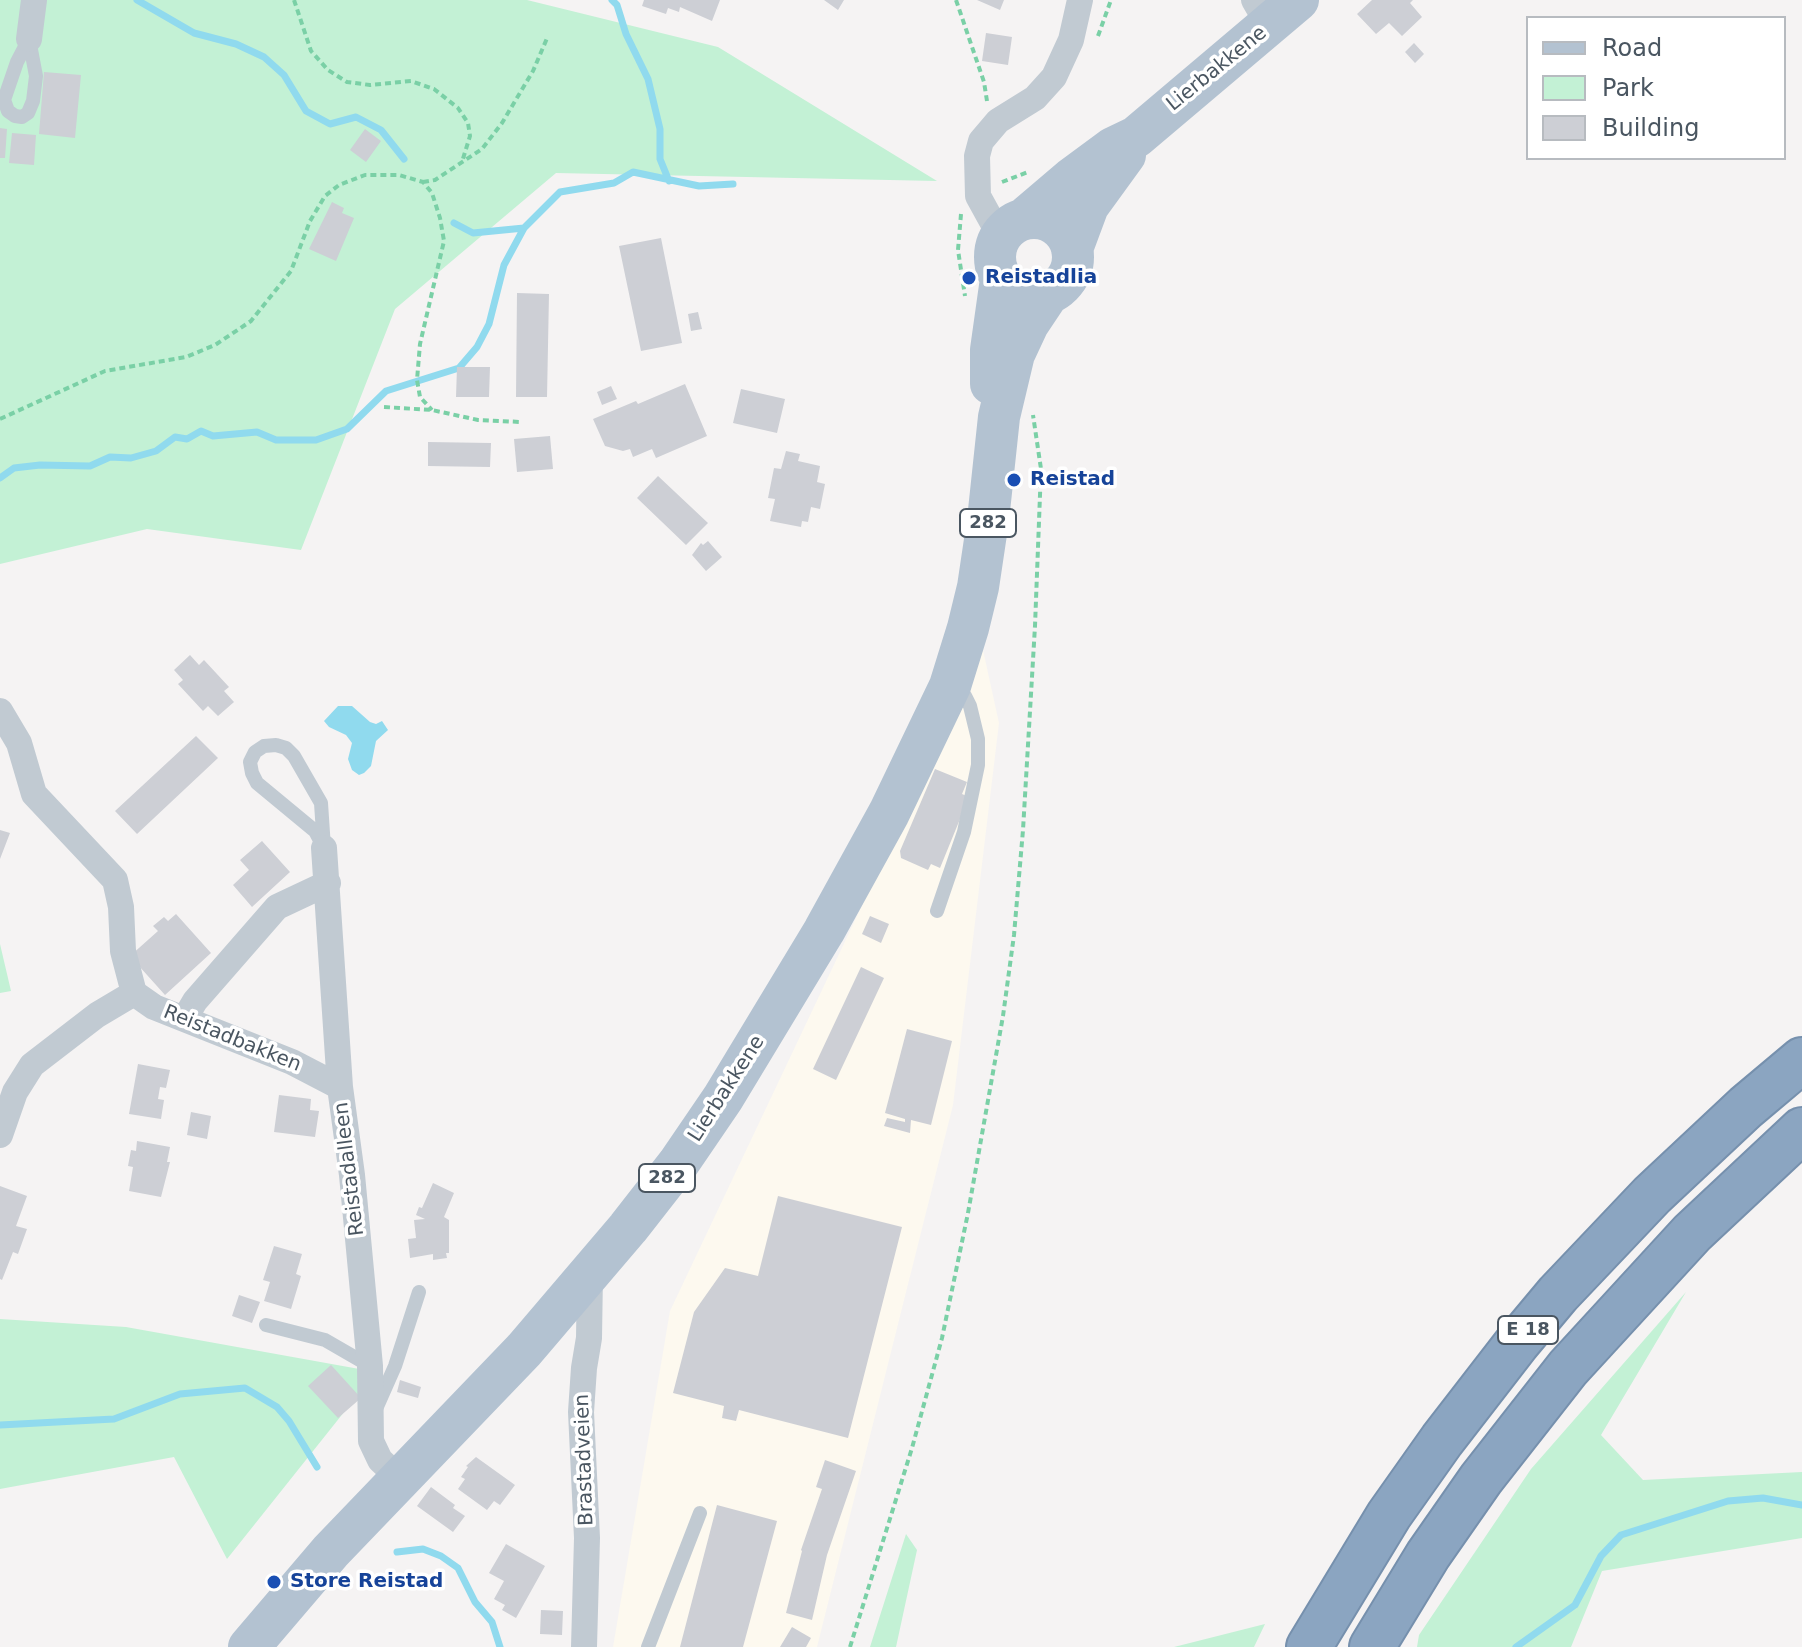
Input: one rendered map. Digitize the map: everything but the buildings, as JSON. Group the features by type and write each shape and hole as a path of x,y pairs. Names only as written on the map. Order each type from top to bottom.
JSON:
{"highway":[{"name":"E 18","path":"1309,1647 1389,1515 1442,1440 1558,1294 1652,1195 1746,1107 1802,1060"},
{"name":"E 18","path":"1372,1647 1481,1479 1568,1368 1692,1233 1802,1130"}],"main road":[{"name":"Lierbakkene","path":"1012,228 1113,148 1136,137 1274,9"},
{"name":"Lierbakkene","path":"1072,249 1088,206 1136,137"},
{"path":"1012,228 1042,218 1052,222 1068,237 1072,249"},
{"name":"282","path":"983,287 1012,228"},
{"name":"282","path":"1048,294 1061,285 1069,273 1072,249"},
{"name":"Lierbakkene","path":"983,287 992,399 1016,415"},
{"path":"983,287 1011,289 1024,295 1048,294"},
{"name":"Lierbakkene","path":"249,1647 303,1582 524,1350 590,1274 678,1164 777,1011 889,813 950,686 972,616 988,520 1016,415 1006,398 1014,354 1028,324 1048,294"}],"street":[{"path":"29,39 34,0"},
{"path":"1012,228 978,196 977,156 981,141 998,121 1035,98 1054,77 1071,40 1080,0"},
{"path":"0,711 19,743 34,794 115,880 123,951 134,993 97,1015 32,1065 15,1092 0,1135"},
{"name":"Reistadalleen","path":"324,848 340,1087 352,1175 370,1366 371,1441 380,1460 400,1479"},
{"path":"185,1018 195,1001 277,907 328,883"},
{"name":"Reistadbakken","path":"134,993 154,1007 292,1062 340,1087"},
{"name":"Brastadveien","path":"584,1647 587,1538 581,1412 589,1338 590,1274"}],"lane":[{"path":"29,39 35,66 33,101 28,113 22,117 8,111 4,100 29,39"},
{"path":"937,911 964,832 978,765 978,739 970,706 965,696 950,686"},
{"name":"Reistadalleen","path":"264,746 286,748 306,774 321,803 324,848 315,831 257,783 250,762 255,752 264,746"},
{"path":"370,1415 378,1407 395,1366 419,1292"},
{"path":"266,1325 325,1340 370,1366"},
{"path":"648,1647 700,1513"}],"path":[{"path":"294,0 311,51 328,70 347,82 411,81 434,89 458,108 468,123 470,136 462,162"},
{"path":"956,0 984,82 988,106 998,121"},
{"path":"1101,30 1111,0"},
{"path":"0,419 105,371 186,357 215,345 251,321 291,271 310,221 325,196 339,185 365,175 399,175 423,182 435,180 482,149 502,123 533,71 548,36"},
{"path":"423,182 432,193 444,241 420,344 417,380 420,397 432,410"},
{"path":"978,196 961,214 958,232 983,287"},
{"path":"384,407 432,410 478,420 521,422"},
{"path":"850,1647 912,1448 942,1338 968,1213 1014,935 1035,626 1041,469 1016,415"}],"shaded area":[{"path":"983,650 999,723 953,1105 817,1647 613,1647 670,1311"}],"green space":[{"path":"0,0 527,0 718,47 937,181 556,173 395,309 301,550 147,529 0,564"},
{"path":"0,944 11,991 0,993"},
{"path":"1686,1292 1601,1435 1643,1480 1802,1472 1802,1538 1602,1571 1571,1647 1417,1647 1419,1635 1531,1469"},
{"path":"0,1319 126,1327 376,1372 227,1559 174,1457 0,1489"},
{"path":"906,1534 917,1550 896,1647 870,1647"},
{"path":"1265,1624 1254,1647 1174,1647"}],"water":[{"path":"338,706 352,706 370,722 376,724 382,721 388,730 376,741 371,766 359,775 352,770 348,759 352,743 346,735 324,721"}],"waterway":[{"path":"137,0 194,33 236,44 264,57 284,75 306,111 330,124 356,117 381,130 404,159"},
{"path":"612,0 617,5 626,34 648,79 660,129 660,159 669,181"},
{"path":"0,478 14,468 90,466 110,457 131,458 156,451 175,437 187,439 201,431 213,436 257,432 276,440 316,440 347,429 386,391 459,368 477,347 489,324 504,265 524,228 560,192 614,183 633,172 699,186 733,184"},
{"path":"454,223 473,233 524,228"},
{"path":"0,1425 114,1419 180,1394 245,1388 277,1407 317,1467"},
{"path":"1516,1647 1575,1605 1601,1556 1621,1535 1728,1501 1763,1498 1802,1505"},
{"path":"397,1552 423,1549 441,1556 458,1568 475,1602 492,1622 500,1647"}],"place":[{"name":"Reistadlia","path":"969,278"},
{"name":"Reistad","path":"1014,480"},
{"name":"Store Reistad","path":"274,1582"}]}
